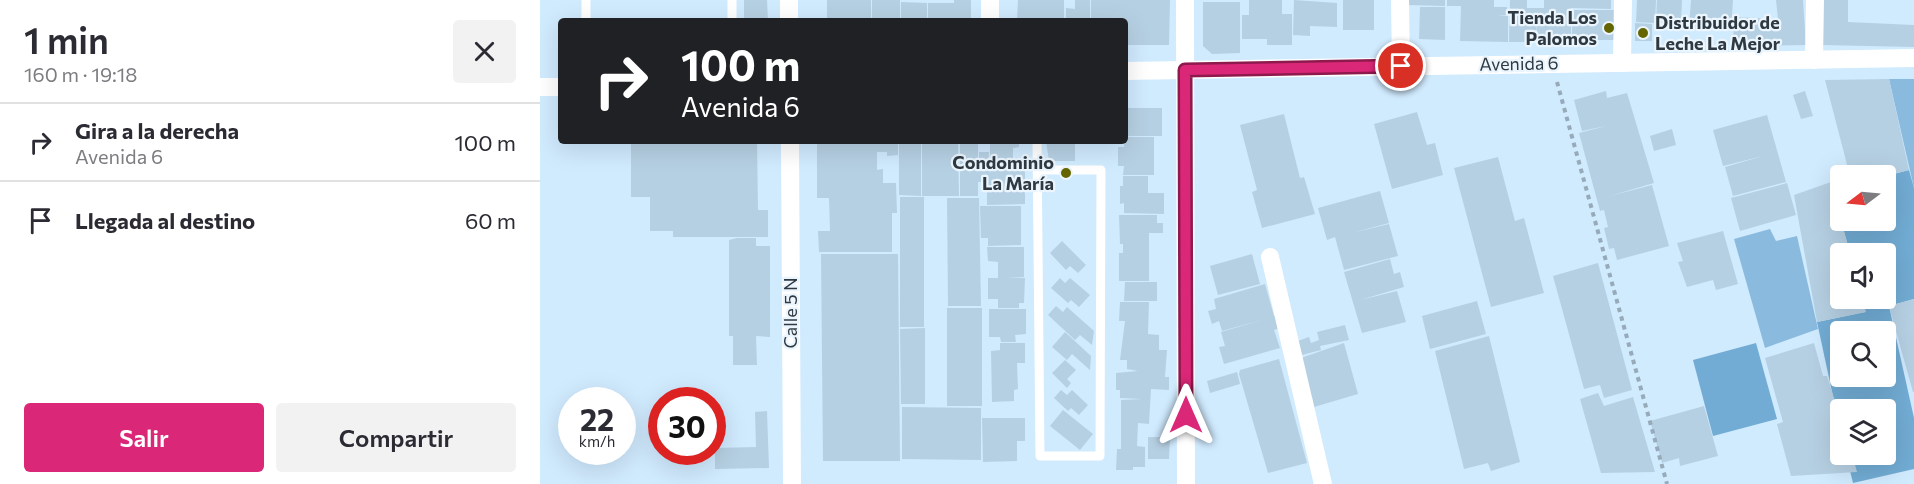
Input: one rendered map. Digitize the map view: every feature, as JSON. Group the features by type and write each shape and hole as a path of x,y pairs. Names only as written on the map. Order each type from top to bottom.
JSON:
{"street":[{"path":"789,0 789,18"},
{"path":"990,0 990,18"},
{"path":"1185,0 1186,484"},
{"path":"1400,0 1401,66"},
{"path":"1622,63 1623,0"},
{"path":"1814,60 1815,0"},
{"name":"Avenida 6","path":"1128,71 1914,58"},
{"path":"540,87 558,87"},
{"name":"Calle 5 N","path":"790,144 792,484"},
{"path":"1270,258 1323,484"}],"lane":[{"path":"586,0 586,18"},
{"path":"732,0 732,18"},
{"path":"1037,144 1037,170 1040,456 1100,456 1101,170 1037,170"}],"path":[{"path":"1552,64 1667,484"}],"shaded area":[{"path":"1889,79 1914,79 1914,188"},
{"path":"1909,170 1914,188 1914,299 1896,304 1896,243 1847,243 1844,231 1896,231 1896,173"},
{"path":"1770,229 1776,241 1797,236 1818,329 1765,348 1734,239"},
{"path":"1864,309 1890,309 1892,321 1830,321 1830,382 1817,322 1865,312"},
{"path":"1896,337 1914,418 1914,469 1853,483 1848,465 1896,465 1896,399 1834,399 1831,387 1896,387"},
{"path":"1756,343 1777,419 1713,436 1693,360"}],"building":[{"path":"744,0 767,0 768,18 744,18"},
{"path":"827,0 871,0 871,18 827,18"},
{"path":"872,0 900,0 900,18 872,18"},
{"path":"954,0 971,0 971,18 928,18 928,3 954,3"},
{"path":"1018,0 1064,0 1064,18 1017,18"},
{"path":"1075,0 1090,0 1090,18 1066,18 1066,8 1075,9"},
{"path":"1091,0 1170,0 1169,45 1128,45 1128,18 1091,18"},
{"path":"1249,0 1282,0 1282,14 1292,14 1292,45 1267,45 1267,39 1242,39 1242,15 1249,15"},
{"path":"1294,0 1337,3 1337,27 1310,26 1310,36 1293,35"},
{"path":"1343,0 1374,0 1374,30 1343,30"},
{"path":"1407,0 1445,0 1445,6 1407,5"},
{"path":"1447,0 1494,0 1494,7 1507,7 1507,15 1498,15 1508,16 1508,42 1460,41 1461,6 1447,6"},
{"path":"1510,0 1527,0 1527,8 1544,8 1544,0 1611,0 1611,9 1571,8 1571,40 1537,40 1537,20 1536,42 1509,42"},
{"path":"1637,0 1656,0 1655,23 1636,22"},
{"path":"1657,0 1682,0 1681,23 1656,22"},
{"path":"1691,0 1733,0 1731,30 1689,28"},
{"path":"1776,0 1803,0 1806,45 1733,46 1734,17 1778,19"},
{"path":"1823,0 1848,0 1848,22 1914,25 1914,47 1822,45"},
{"path":"901,2 927,3 927,18 901,18"},
{"path":"1203,2 1240,2 1240,53 1212,54 1203,46"},
{"path":"1420,7 1445,7 1445,40 1419,39"},
{"path":"1572,10 1614,10 1614,40 1572,40"},
{"name":"Distribuidor de Leche La Mejor","path":"1635,23 1652,24 1652,41 1635,41"},
{"path":"1889,79 1909,170 1896,173 1896,165 1847,165 1825,80"},
{"path":"1606,91 1607,98 1627,93 1654,183 1610,196 1652,185 1669,246 1617,260 1614,248 1609,249 1604,228 1608,227 1604,210 1600,211 1579,133 1606,126 1582,131 1574,100"},
{"path":"1805,91 1813,116 1801,119 1793,95"},
{"path":"1128,108 1162,108 1162,136 1128,136"},
{"path":"1417,112 1427,145 1435,143 1443,175 1392,189 1374,124"},
{"path":"1284,114 1300,178 1304,177 1315,214 1262,228 1252,192 1257,190 1240,125"},
{"path":"1767,115 1786,182 1733,196 1725,167 1763,156 1723,166 1713,130"},
{"path":"1672,129 1676,145 1654,151 1650,136"},
{"path":"1128,137 1154,137 1154,175 1123,175 1124,166 1118,166 1118,147 1124,147 1124,144 1128,144"},
{"path":"631,144 757,144 758,210 768,210 768,237 673,237 673,231 650,231 650,197 631,197"},
{"path":"817,144 898,144 898,155 887,156 887,152 877,152 877,170 883,169 883,183 896,183 897,213 892,213 892,252 819,252 818,231 830,231 829,198 817,198"},
{"path":"899,144 921,144 921,196 899,195"},
{"path":"922,144 958,144 959,196 922,196"},
{"path":"960,144 978,144 978,168 1025,169 1025,204 987,205 987,182 978,182 978,196 960,196"},
{"path":"990,144 1019,144 1019,147 1013,148 1013,166 990,166"},
{"path":"1046,144 1075,144 1075,161 1049,161"},
{"path":"979,152 989,152 988,167 979,167"},
{"path":"1498,157 1515,221 1524,218 1544,293 1491,307 1454,168"},
{"path":"1123,176 1148,176 1148,193 1164,193 1164,214 1124,213 1124,203 1120,204 1120,186 1123,186"},
{"path":"1830,182 1830,231 1844,231 1847,243 1830,243 1830,309 1865,309 1866,312 1817,322 1794,195"},
{"path":"1787,183 1796,215 1740,231 1731,198"},
{"path":"1380,191 1389,223 1352,233 1389,224 1398,256 1344,270 1335,237 1327,240 1318,208"},
{"path":"900,197 924,197 924,327 900,327"},
{"path":"947,198 979,198 981,306 948,306"},
{"path":"980,206 1021,206 1021,245 988,246 988,238 981,238"},
{"path":"1119,215 1157,215 1157,223 1163,223 1163,233 1149,233 1149,281 1119,281 1119,253 1123,253 1123,244 1120,244"},
{"path":"1723,231 1738,284 1716,290 1713,280 1687,287 1678,262 1683,261 1677,243"},
{"path":"756,238 756,246 770,246 770,337 756,336 757,365 733,365 733,336 729,336 729,240"},
{"path":"1062,241 1086,265 1078,273 1070,266 1066,270 1050,253"},
{"path":"987,247 1024,247 1024,277 1007,277 1025,278 1024,303 1019,303 1019,308 998,308 998,299 988,299 988,278 998,278 998,262 988,261"},
{"path":"821,254 898,254 900,461 823,461"},
{"path":"1252,254 1260,284 1218,295 1210,266"},
{"path":"1390,259 1394,274 1400,272 1404,287 1360,300 1397,291 1406,322 1362,333 1344,272"},
{"path":"1598,263 1632,390 1604,398 1600,385 1584,389 1553,276"},
{"path":"1060,278 1065,283 1070,278 1090,295 1079,307 1071,300 1068,303 1051,288"},
{"path":"1125,282 1157,282 1157,301 1124,301"},
{"path":"1265,284 1274,316 1279,315 1283,327 1274,330 1280,348 1224,364 1219,347 1225,346 1221,332 1265,319 1222,331 1219,321 1212,324 1208,311 1216,309 1214,299"},
{"path":"1914,299 1914,392 1896,331 1896,321 1893,321 1890,309 1896,309 1896,304"},
{"path":"1477,301 1486,334 1430,349 1422,316"},
{"path":"1120,302 1149,302 1148,334 1159,335 1159,350 1167,350 1165,377 1169,377 1169,390 1151,389 1149,424 1138,423 1137,446 1145,447 1145,467 1133,467 1133,470 1116,470 1117,449 1121,449 1121,400 1142,399 1120,398 1120,390 1116,390 1116,373 1138,371 1127,369 1127,360 1120,360 1125,321 1119,321"},
{"path":"1056,306 1063,312 1067,307 1094,331 1092,345 1080,335 1075,340 1048,315"},
{"path":"947,308 982,308 982,406 947,406"},
{"path":"989,309 1026,309 1026,334 1015,335 1016,342 1001,342 1000,337 989,337"},
{"path":"1345,325 1349,340 1320,346 1321,350 1302,355 1298,341 1309,337 1311,343 1319,340 1317,332"},
{"path":"925,328 925,404 901,404 900,329"},
{"path":"1065,332 1091,356 1090,370 1072,354 1067,360 1052,347"},
{"path":"1489,336 1520,462 1491,471 1488,463 1464,469 1435,351"},
{"path":"1000,343 1025,343 1025,363 1017,363 1018,389 1014,390 1014,401 992,402 991,351 1000,350"},
{"path":"1344,343 1358,394 1314,407 1312,397 1309,398 1301,358"},
{"path":"1814,343 1823,376 1827,376 1834,399 1830,399 1830,465 1855,465 1857,472 1791,476 1777,424 1783,422 1765,358"},
{"path":"1279,359 1307,463 1268,473 1239,374 1240,370"},
{"path":"1065,360 1076,370 1067,379 1071,383 1067,388 1052,373"},
{"path":"1237,372 1240,384 1210,393 1207,381"},
{"path":"1061,390 1067,395 1072,390 1088,405 1079,415 1071,408 1068,411 1054,398"},
{"path":"1598,393 1604,406 1633,397 1655,472 1601,473 1580,399"},
{"path":"1704,406 1718,456 1680,466 1679,458 1662,463 1650,421"},
{"path":"902,407 981,408 981,460 902,459"},
{"path":"1063,410 1093,434 1080,450 1050,426"},
{"path":"767,411 769,468 715,469 715,465 726,465 726,448 756,447 755,412"},
{"path":"982,418 1025,418 1025,441 1017,441 1017,461 983,462"},
{"path":"1148,437 1170,437 1169,459 1148,459"}],"place":[{"name":"Tienda Los Palomos","path":"1609,28"},
{"name":"Distribuidor de Leche La Mejor","path":"1643,33"},
{"name":"Condominio La María","path":"1066,173"}],"route":[{"path":"1186,415 1185,70 1401,66"}]}
